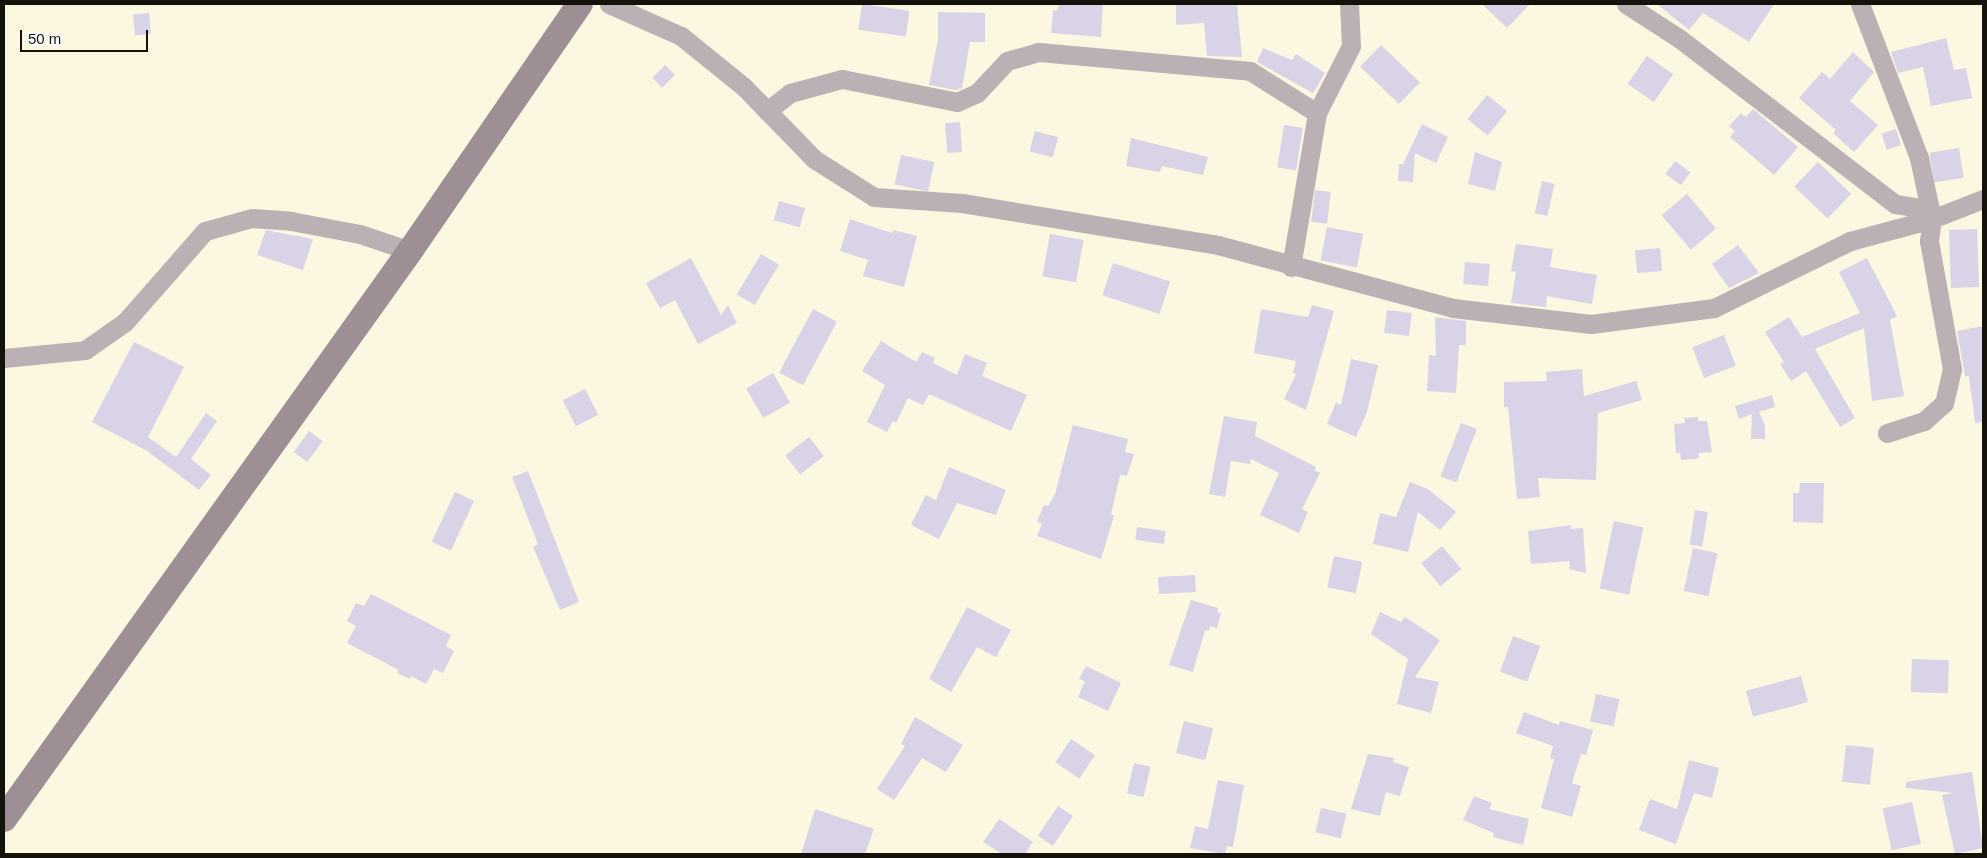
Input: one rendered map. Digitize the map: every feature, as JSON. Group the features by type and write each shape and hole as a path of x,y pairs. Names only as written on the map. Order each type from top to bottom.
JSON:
{"main road":[{"path":"4,819 410,251 580,4"}],"street":[{"path":"609,4 681,36 744,87 814,159 874,198 962,203 1218,245 1291,267 1452,308 1592,324 1714,308 1850,241 1983,199"},
{"path":"1291,267 1317,113 1351,46 1349,4"},
{"path":"1626,4 1680,39 1895,204 1931,214"},
{"path":"1860,4 1919,158 1931,214 1929,241 1952,369 1944,403 1924,420 1886,434"},
{"path":"767,111 790,93 842,79 957,102 977,93 1006,61 1039,52 1250,71 1317,113"},
{"path":"4,358 84,350 125,322 205,231 252,218 291,221 360,234 410,251"}],"building":[{"path":"862,4 910,11 906,36 858,30"},
{"path":"1058,4 1103,4 1101,37 1051,33 1053,10 1058,10"},
{"path":"1176,4 1237,4 1242,57 1207,56 1204,23 1176,25"},
{"path":"1482,4 1530,4 1507,28"},
{"path":"1657,4 1774,4 1749,42 1703,13 1689,30"},
{"path":"938,12 985,13 985,42 970,42 962,88 956,90 929,85 938,39"},
{"path":"149,13 151,34 135,35 133,14"},
{"path":"1946,38 1954,70 1966,68 1972,98 1931,106 1923,67 1898,73 1891,52"},
{"path":"1381,45 1420,83 1399,104 1360,67"},
{"path":"1263,48 1292,60 1296,54 1325,73 1313,93 1257,62"},
{"path":"1853,52 1874,72 1850,101 1878,125 1854,152 1833,133 1836,130 1799,98 1822,72 1830,79"},
{"path":"1647,56 1673,74 1654,102 1627,84"},
{"path":"665,65 675,75 662,88 652,78"},
{"path":"1487,95 1507,111 1488,135 1467,119"},
{"path":"1753,109 1798,147 1774,175 1730,137 1735,131 1729,126 1741,113 1746,117"},
{"path":"960,122 962,152 947,153 945,123"},
{"path":"1422,124 1448,137 1436,163 1415,153 1413,182 1398,181 1399,164 1403,164"},
{"path":"1284,125 1303,128 1296,170 1277,167"},
{"path":"1896,129 1901,145 1887,150 1882,133"},
{"path":"1035,131 1058,137 1053,157 1030,151"},
{"path":"1131,138 1208,157 1203,175 1162,166 1160,172 1126,166"},
{"path":"1959,148 1964,178 1934,182 1929,153"},
{"path":"1475,152 1502,162 1495,191 1468,184"},
{"path":"901,155 934,162 928,191 895,184"},
{"path":"1675,161 1690,172 1681,185 1666,174"},
{"path":"1818,162 1851,194 1827,218 1794,186"},
{"path":"1542,181 1555,184 1547,216 1535,213"},
{"path":"1315,190 1331,192 1327,224 1311,222"},
{"path":"1687,194 1716,228 1691,250 1662,215"},
{"path":"779,201 805,208 800,227 774,220"},
{"path":"850,219 892,233 893,230 917,236 904,287 863,276 868,260 840,251"},
{"path":"1327,227 1363,234 1357,267 1321,260"},
{"path":"1977,229 1979,287 1951,288 1949,230"},
{"path":"266,230 313,239 303,270 257,255"},
{"path":"1050,234 1083,240 1076,282 1043,276"},
{"path":"1516,244 1553,249 1550,267 1597,275 1592,304 1547,296 1546,307 1511,303 1516,272 1511,271"},
{"path":"1738,245 1759,273 1729,288 1712,264"},
{"path":"1660,248 1662,271 1637,273 1635,250"},
{"path":"761,254 779,265 755,305 737,294"},
{"path":"691,258 721,315 728,305 737,323 698,344 675,300 660,308 646,283"},
{"path":"1867,258 1897,316 1890,320 1904,396 1872,401 1864,328 1815,349 1855,418 1840,427 1806,371 1791,381 1780,364 1784,362 1765,332 1789,317 1802,337 1860,313 1839,272"},
{"path":"1465,262 1490,264 1488,286 1463,284"},
{"path":"1113,263 1170,282 1160,314 1102,295"},
{"path":"1312,305 1334,311 1306,410 1284,399 1296,374 1293,373 1296,361 1254,353 1261,309 1308,317"},
{"path":"813,309 837,322 803,385 779,373"},
{"path":"1387,310 1412,313 1409,336 1384,333"},
{"path":"1435,317 1466,321 1466,345 1459,345 1456,393 1427,391 1429,355 1436,356"},
{"path":"1983,326 1983,422 1975,423 1969,376 1965,376 1957,331"},
{"path":"1724,335 1736,366 1704,378 1692,347"},
{"path":"881,341 916,362 922,352 935,358 933,363 957,375 965,354 987,363 982,376 1027,395 1011,431 929,394 923,405 908,398 896,423 893,421 887,432 867,422 885,385 862,371"},
{"path":"134,342 184,367 148,437 176,457 206,413 217,421 191,459 211,475 199,490 147,451 92,422"},
{"path":"1351,359 1378,365 1367,412 1356,437 1327,424 1336,403 1341,405"},
{"path":"1582,369 1584,396 1636,381 1642,400 1598,413 1596,480 1538,478 1540,497 1517,499 1508,407 1504,407 1504,382 1547,381 1546,372"},
{"path":"773,373 790,402 763,418 746,389"},
{"path":"585,389 598,415 576,426 563,400"},
{"path":"1772,395 1775,407 1759,412 1765,425 1765,439 1751,439 1752,414 1739,419 1735,406"},
{"path":"1224,416 1257,422 1255,436 1316,467 1315,471 1320,473 1302,509 1308,512 1299,533 1260,515 1279,473 1251,459 1250,464 1231,461 1225,497 1209,494"},
{"path":"1698,417 1698,421 1707,421 1712,452 1699,453 1699,458 1681,460 1680,453 1676,453 1674,424 1685,423 1684,418"},
{"path":"1461,423 1477,429 1456,482 1441,476"},
{"path":"1073,425 1128,439 1125,452 1134,454 1127,476 1120,475 1111,514 1114,516 1101,559 1037,536 1042,524 1037,522 1044,505 1048,506 1055,494"},
{"path":"309,431 323,441 307,462 294,452"},
{"path":"809,437 824,456 800,474 785,455"},
{"path":"949,467 1006,490 996,515 957,503 939,539 911,525 926,495 936,500"},
{"path":"528,471 579,602 560,610 533,547 538,544 512,477"},
{"path":"1410,482 1428,489 1456,512 1440,530 1418,512 1408,552 1373,544 1380,513 1396,517"},
{"path":"1800,483 1824,483 1823,523 1793,522 1793,493 1799,493"},
{"path":"455,492 474,501 451,551 432,542"},
{"path":"1695,510 1708,512 1702,547 1690,545"},
{"path":"1614,521 1643,527 1629,595 1600,588"},
{"path":"1571,525 1571,529 1583,528 1586,573 1569,569 1570,561 1531,564 1528,531"},
{"path":"1137,527 1166,531 1164,544 1135,540"},
{"path":"1442,546 1461,569 1441,586 1421,563"},
{"path":"1693,548 1717,553 1708,596 1684,591"},
{"path":"1334,556 1362,562 1356,593 1327,587"},
{"path":"1195,575 1196,592 1159,594 1158,577"},
{"path":"371,594 451,635 446,646 454,651 443,673 434,669 426,684 411,676 410,679 397,673 399,670 347,643 356,626 347,621 356,603 364,606"},
{"path":"1191,600 1218,608 1217,612 1221,613 1217,628 1210,626 1209,631 1205,630 1193,672 1169,665"},
{"path":"967,607 1011,630 996,657 977,647 951,692 929,679"},
{"path":"1380,612 1401,622 1405,617 1440,640 1415,677 1439,682 1431,713 1397,704 1408,659 1371,634"},
{"path":"1513,636 1540,646 1527,682 1500,672"},
{"path":"1912,659 1949,660 1948,693 1911,692"},
{"path":"1086,666 1121,683 1108,711 1078,697 1085,681 1079,679"},
{"path":"1801,676 1808,702 1753,717 1746,691"},
{"path":"1596,694 1619,699 1614,726 1590,721"},
{"path":"1524,712 1559,725 1560,721 1593,730 1586,755 1581,754 1572,783 1581,786 1572,817 1541,808 1554,759 1550,758 1553,746 1516,733"},
{"path":"915,717 963,745 946,772 922,758 894,800 877,789 905,746 901,744"},
{"path":"1184,721 1213,728 1205,760 1176,753"},
{"path":"1071,739 1095,755 1079,778 1055,762"},
{"path":"1846,745 1874,748 1870,785 1842,782"},
{"path":"1368,754 1394,758 1393,762 1409,767 1400,796 1386,792 1380,816 1351,809"},
{"path":"1689,760 1719,768 1712,798 1694,793 1676,844 1639,830 1650,799 1677,809"},
{"path":"1134,763 1151,767 1144,797 1127,793"},
{"path":"1972,772 1983,848 1955,854 1942,795 1953,793 1906,788 1906,782"},
{"path":"1218,780 1244,785 1233,847 1227,846 1225,854 1190,848 1195,826 1208,829"},
{"path":"1474,796 1492,803 1489,809 1529,819 1523,845 1493,837 1494,833 1463,820"},
{"path":"1912,802 1921,844 1892,850 1883,808"},
{"path":"1058,806 1073,816 1053,846 1038,836"},
{"path":"1321,808 1346,814 1341,838 1315,832"},
{"path":"815,809 874,829 865,854 801,854"},
{"path":"999,819 1033,842 1025,854 1002,854 983,842"}]}
